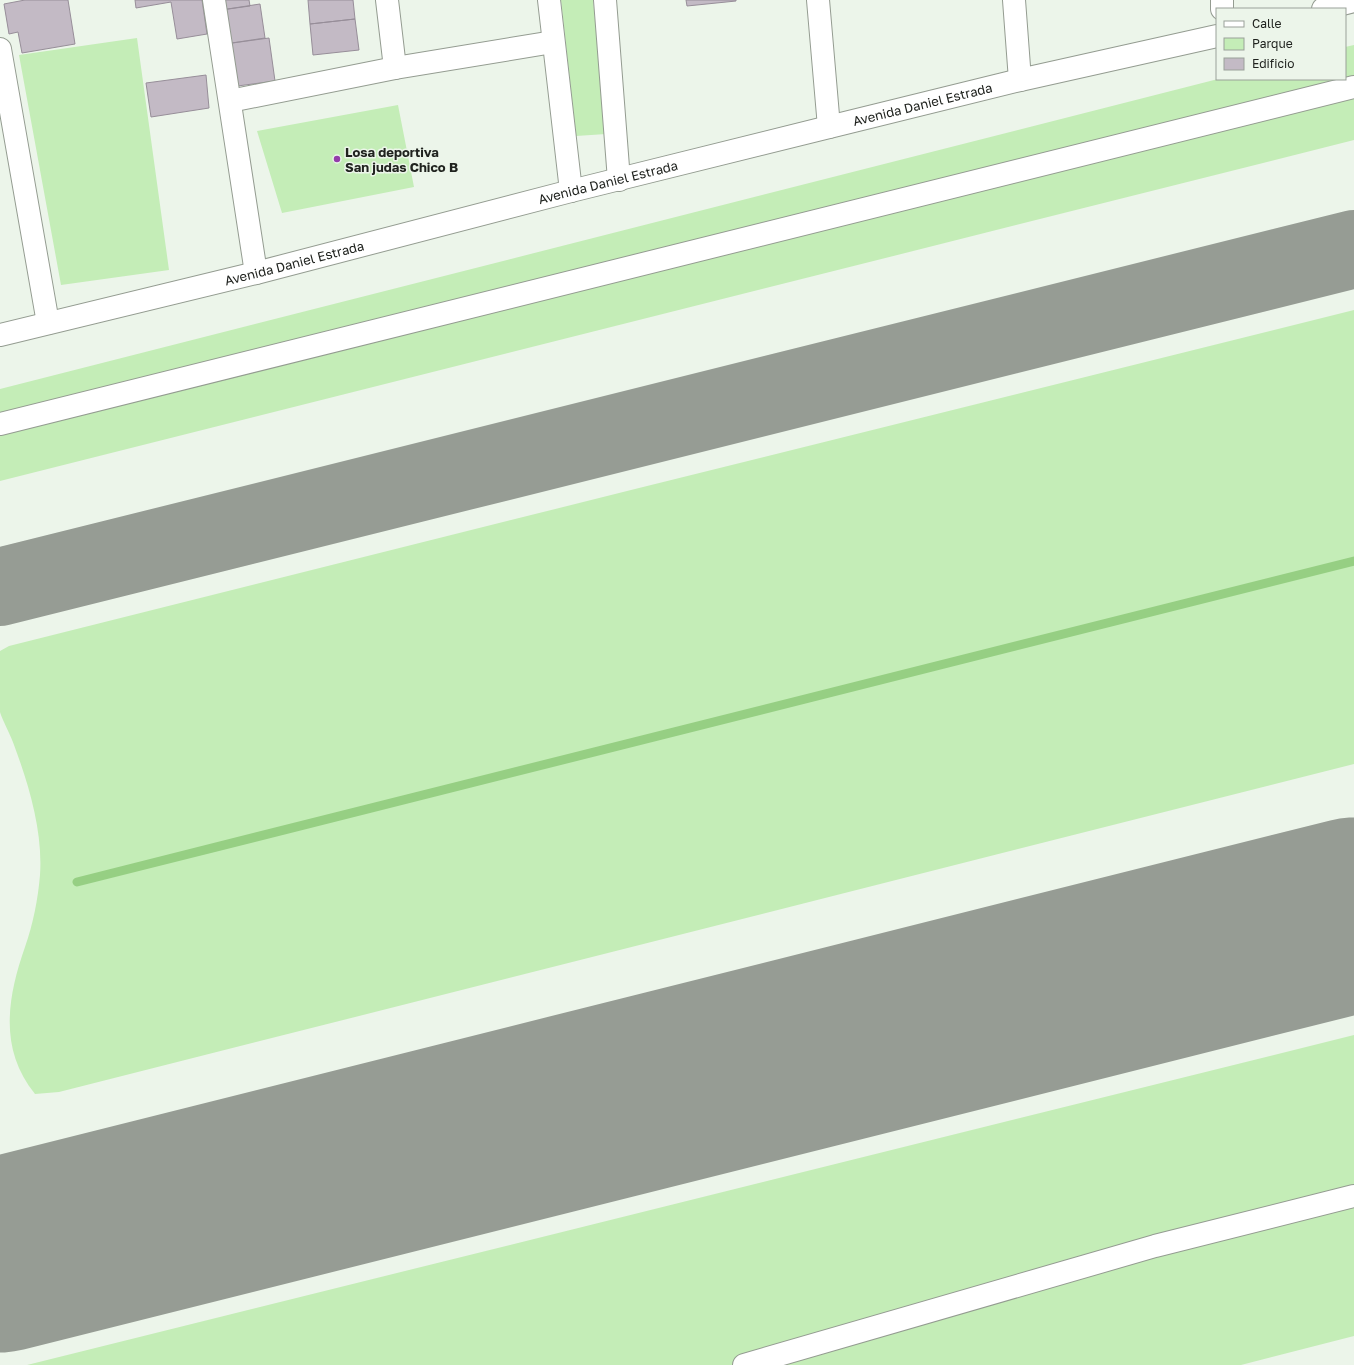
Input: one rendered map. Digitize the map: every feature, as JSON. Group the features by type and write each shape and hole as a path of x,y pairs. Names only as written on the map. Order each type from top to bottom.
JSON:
{"street":[{"path":"214,0 256,273"},
{"path":"387,0 394,68"},
{"path":"549,0 571,191"},
{"path":"605,0 619,180"},
{"path":"818,0 829,127"},
{"path":"1014,0 1020,80"},
{"path":"1327,8 1354,1"},
{"name":"Avenida Daniel Estrada","path":"0,335 256,273 571,191 1020,80 1216,36"},
{"path":"230,101 394,68 554,42"},
{"path":"0,49 8,146 48,323"},
{"path":"0,424 1354,87"},
{"path":"744,1365 1155,1246 1354,1196"}],"green space":[{"path":"561,0 593,0 606,134 576,136"},
{"path":"137,38 169,270 61,285 19,55"},
{"path":"1354,45 1354,140 0,481 0,389 1216,80 1346,80 1346,47"},
{"name":"Losa deportiva San judas Chico B","path":"398,105 414,187 282,213 257,131"},
{"path":"1354,310 1354,764 59,1092 35,1094 24,1078 16,1060 11,1043 11,1006 19,967 35,911 40,875 40,859 37,826 30,792 13,742 0,712 0,651 9,646"},
{"path":"1354,1035 1354,1336 1241,1365 27,1365"}],"building":[{"path":"25,0 68,0 75,44 22,53 18,32 9,34 4,4"},
{"path":"135,0 202,0 207,34 177,39 171,2 136,8"},
{"path":"220,0 249,0 250,6 221,10"},
{"path":"308,0 353,0 355,19 310,24"},
{"path":"686,0 736,0 736,1 687,6"},
{"path":"260,4 265,38 225,44 221,10"},
{"path":"355,19 359,50 313,55 310,24"},
{"path":"269,38 275,81 230,87 225,44"},
{"path":"206,75 209,108 151,117 146,83"}],"waterway":[{"path":"77,882 1354,561"}],"taxiway":[{"path":"0,587 1354,249"},
{"path":"0,1239 39,1241 71,1237"}],"runway":[{"path":"0,1255 1354,915"}],"place":[{"name":"Losa deportiva San judas Chico B","path":"337,159"}]}
